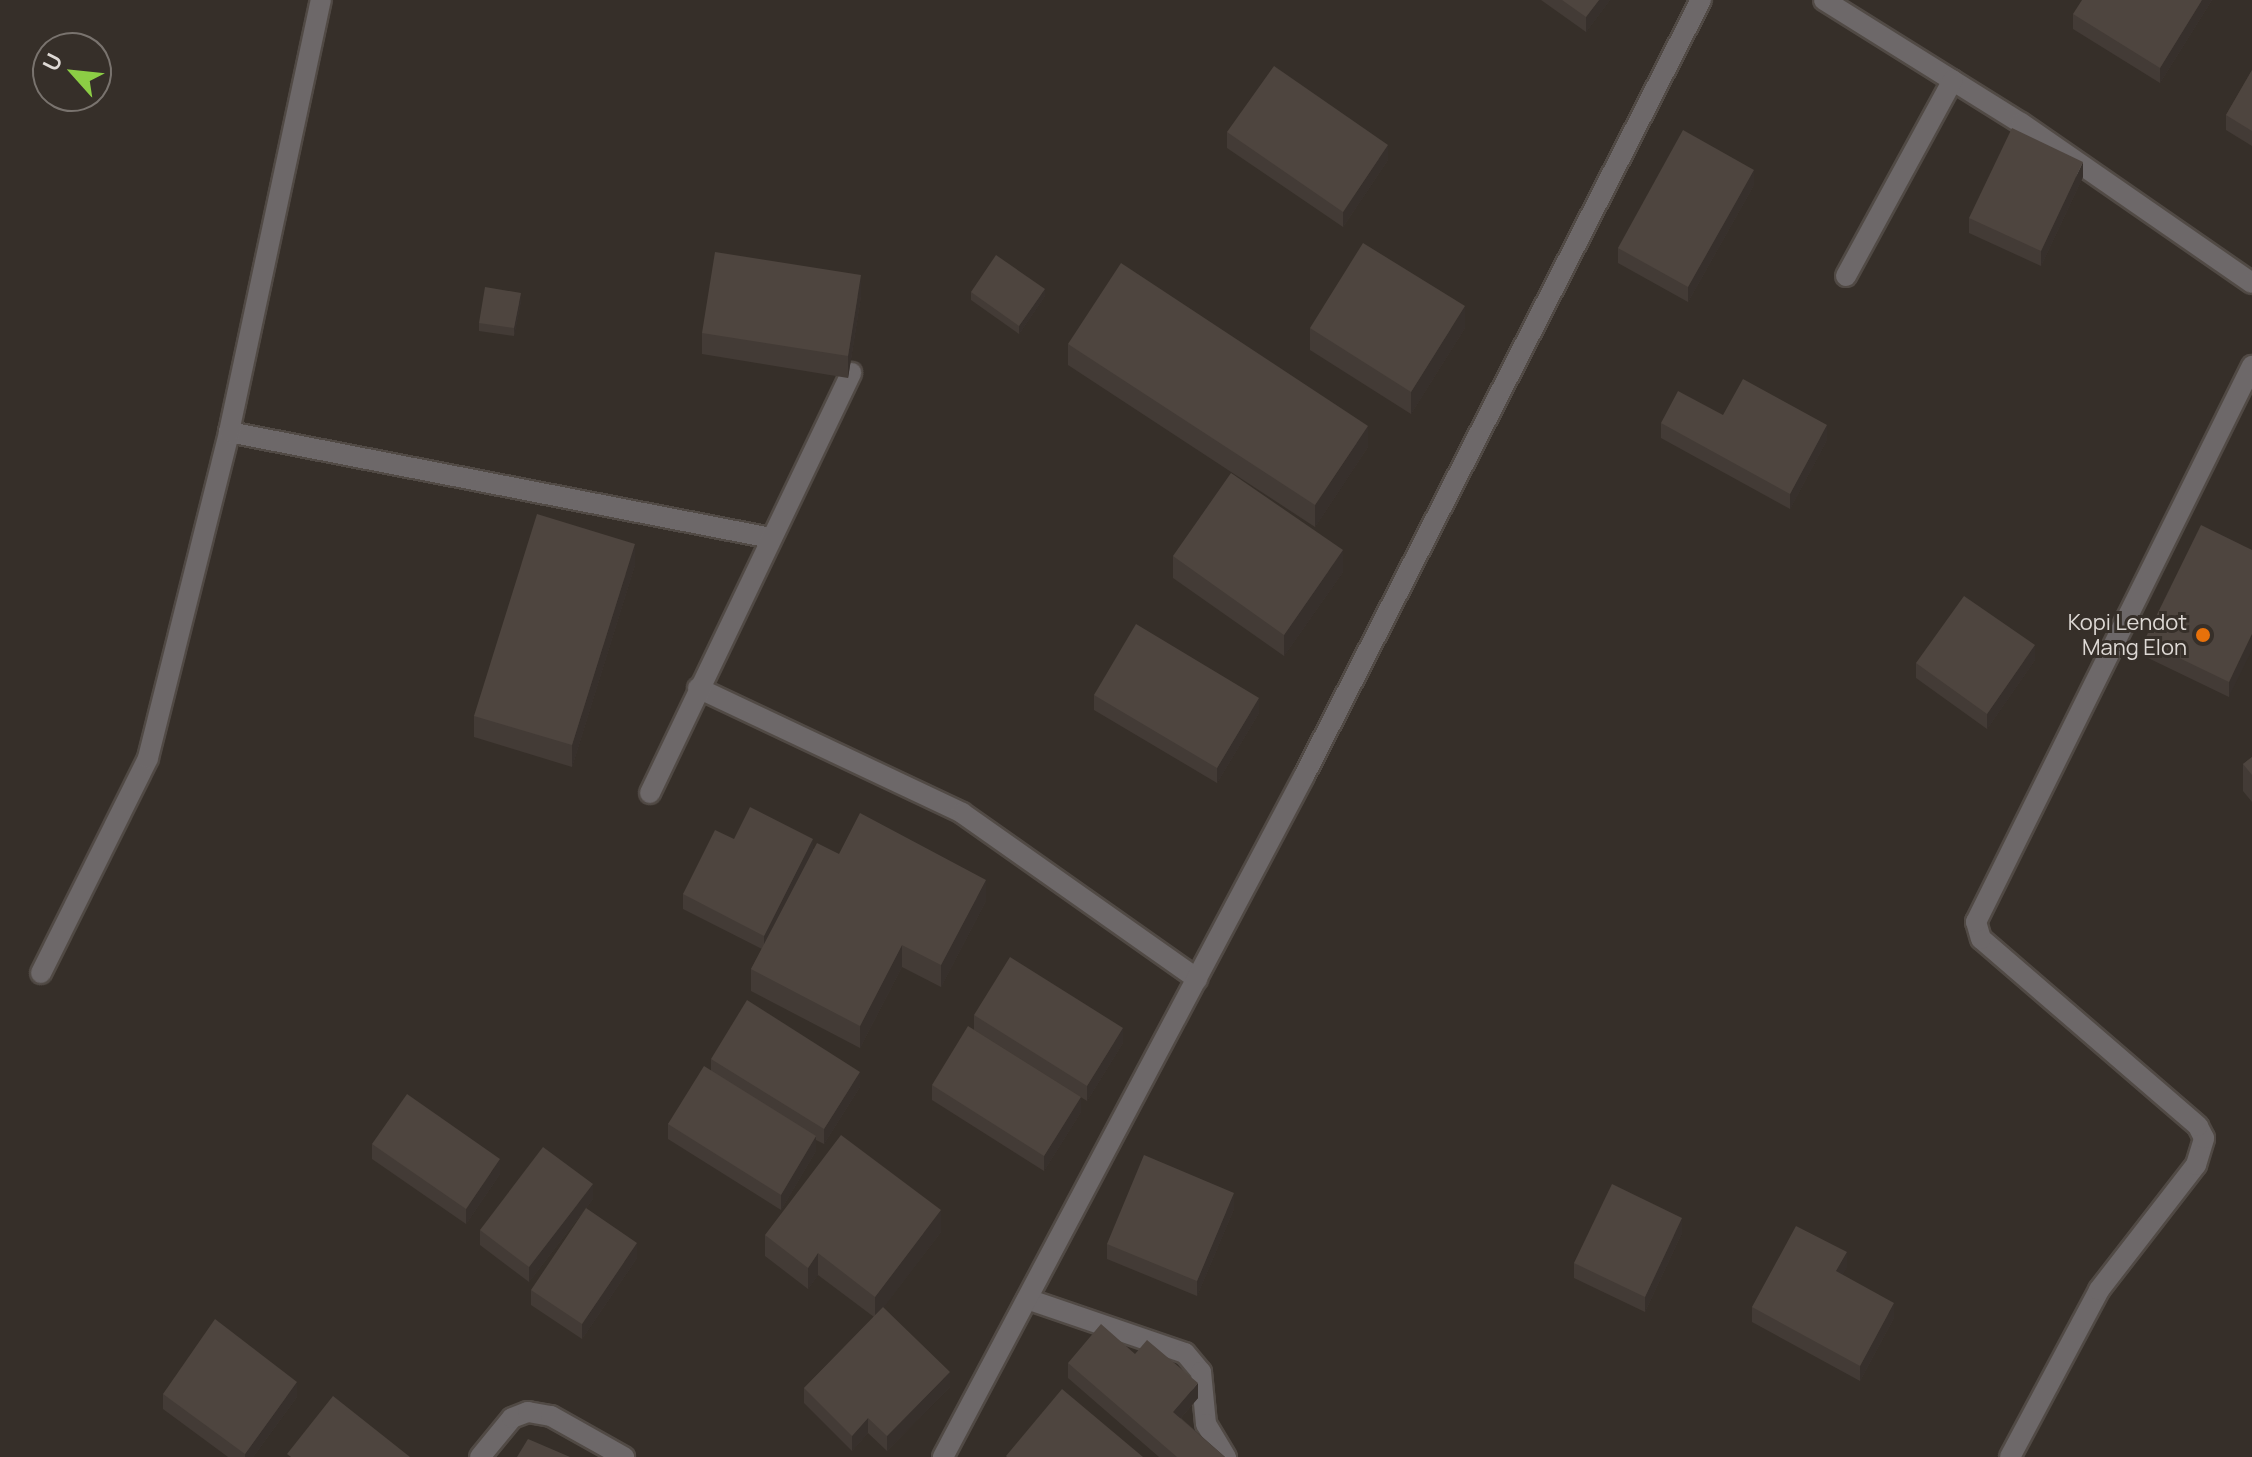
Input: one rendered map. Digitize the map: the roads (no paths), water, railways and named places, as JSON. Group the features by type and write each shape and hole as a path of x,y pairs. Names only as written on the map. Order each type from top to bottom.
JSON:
{"street":[{"path":"41,973 148,758 229,432 321,0"},
{"path":"943,1457 1197,979 1701,0"},
{"path":"1824,0 1953,80 2252,283"},
{"path":"1846,276 1953,80"},
{"path":"2010,1457 2099,1290 2196,1165 2204,1138 2198,1126 1981,939 1976,922 2252,366"},
{"path":"650,793 851,373"},
{"path":"229,432 771,538"},
{"path":"698,688 962,813 1197,979"},
{"path":"1027,1299 1185,1353 1201,1372 1206,1424 1226,1457"},
{"path":"480,1457 512,1418 528,1412 551,1416 624,1457"}],"place":[{"name":"Kopi Lendot Mang Elon","path":"2203,635"}]}
